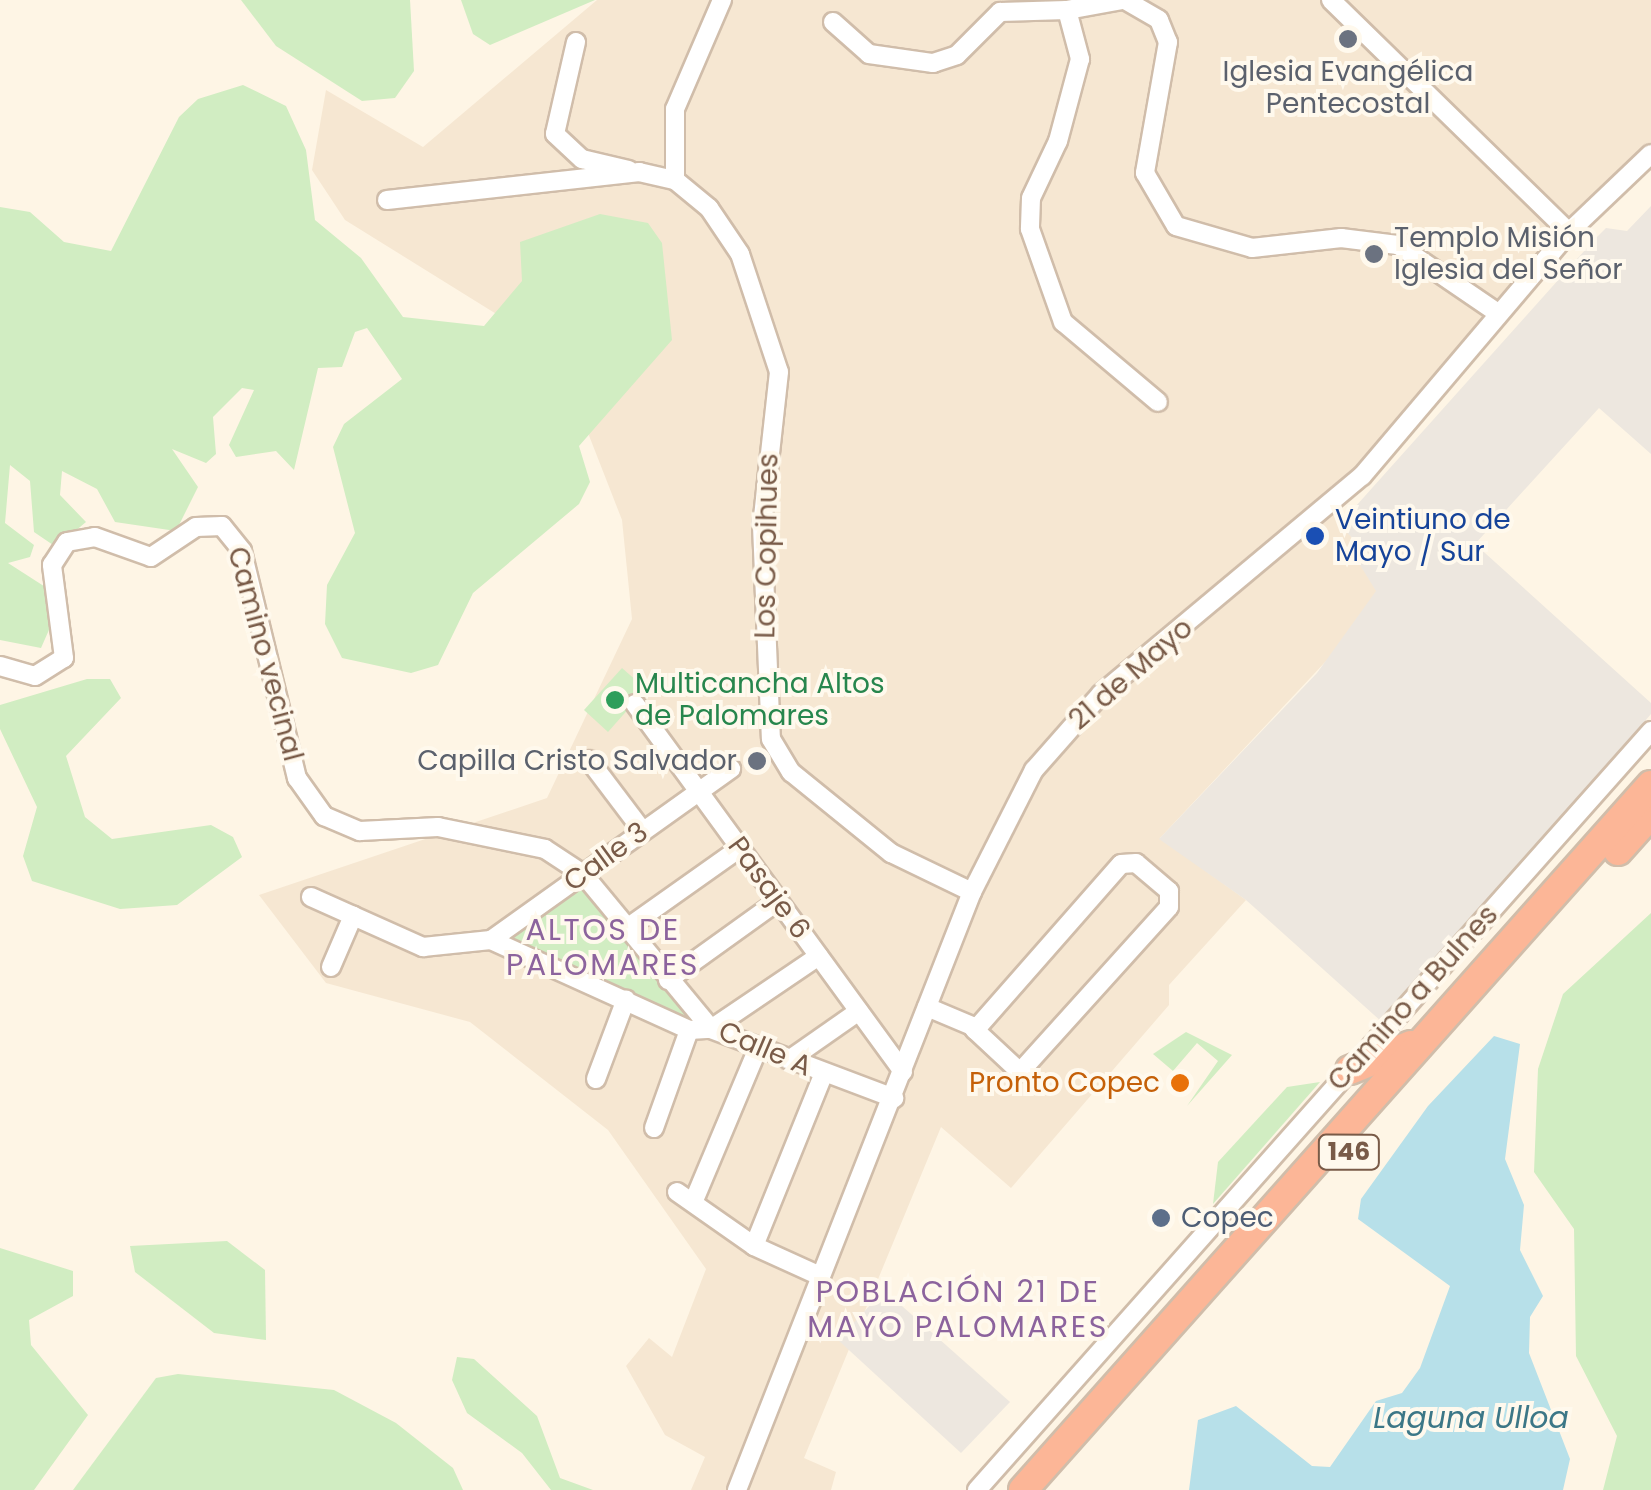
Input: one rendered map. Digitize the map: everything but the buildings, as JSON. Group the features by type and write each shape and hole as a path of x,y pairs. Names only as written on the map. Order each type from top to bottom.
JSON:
{"highway":[{"name":"146","path":"1024,1490 1651,785"},
{"name":"146","path":"1048,1490 1651,814"},
{"path":"1350,1070 1433,1030"}],"street":[{"path":"576,42 555,134 582,159 675,180 675,109 722,0"},
{"path":"834,22 869,54 933,63 957,55 1000,12 1067,10 1124,0 1159,20 1168,42 1145,172 1176,226 1252,248 1341,238 1398,244 1500,314"},
{"path":"1331,0 1569,232"},
{"path":"1067,10 1080,58 1063,128 1031,198 1030,229 1064,322 1158,402"},
{"name":"21 de Mayo","path":"737,1490 972,892 1020,790 1060,736 1344,494 1569,232 1651,154"},
{"path":"386,200 639,172"},
{"name":"Los Copihues","path":"675,180 734,242 778,372 762,526 774,747 891,853 972,892"},
{"name":"Camino vecinal","path":"0,666 35,676 64,658 52,565 67,542 95,537 151,557 188,531 219,524 242,551 297,778 316,810 360,831 438,827 536,845 583,874"},
{"name":"Pasaje 6","path":"634,704 903,1072"},
{"name":"Camino a Bulnes","path":"976,1490 1651,731"},
{"path":"588,760 642,830"},
{"name":"Calle 3","path":"312,898 424,947 491,940 730,769"},
{"path":"627,928 740,848"},
{"path":"927,1007 975,1030 1020,1072 1169,907 1168,891 1136,863 1121,864 975,1030"},
{"name":"Calle A","path":"583,874 712,1028 894,1098"},
{"path":"668,980 778,901"},
{"path":"331,966 353,916"},
{"path":"491,940 689,1030 712,1028 819,956"},
{"path":"596,1079 626,999"},
{"path":"789,1060 859,1011"},
{"path":"654,1128 689,1030"},
{"path":"758,1048 686,1195 754,1246 820,1276"},
{"path":"754,1246 824,1074"}],"shaded area":[{"path":"597,0 1651,0 1651,146 1326,500 1390,593 1160,838 1246,900 1169,985 1169,1005 1011,1188 941,1127 804,1458 836,1472 831,1490 691,1490 705,1457 665,1435 626,1366 649,1338 672,1357 706,1269 608,1130 470,1022 326,983 259,895 547,798 632,619 622,520 556,351 345,220 312,170 326,90 423,147"},
{"path":"1651,206 1651,454 1599,408 1475,544 1651,703 1651,714 1383,1023 1246,900 1159,839 1317,673 1376,591 1360,565 1370,555 1339,525 1594,240 1606,228 1627,231"},
{"path":"884,1290 1010,1402 961,1453 838,1340"}],"green space":[{"path":"241,0 410,0 414,71 395,98 362,101 276,46"},
{"path":"461,0 595,0 490,45 473,34"},
{"path":"243,85 286,106 306,150 315,220 361,258 403,317 484,326 522,281 520,242 600,214 648,223 662,243 672,340 579,446 590,482 579,504 473,593 438,665 411,673 342,658 325,624 327,585 355,533 333,447 344,424 402,379 367,328 355,332 342,367 318,368 294,470 276,451 236,457 229,445 254,390 242,388 213,417 216,454 206,463 172,449 198,487 176,531 115,522 97,489 62,471 60,495 86,522 56,547 34,532 30,481 10,465 5,523 34,545 30,557 8,563 50,590 56,614 41,648 0,640 0,207 30,212 64,242 111,251 179,117 198,99"},
{"name":"Multicancha Altos de Palomares","path":"622,668 646,689 608,732 584,710"},
{"path":"87,679 110,679 121,698 66,756 85,817 112,839 211,825 233,837 242,857 177,905 120,909 32,881 23,856 37,807 0,729 0,705"},
{"path":"589,876 699,1027 498,939"},
{"path":"1651,913 1651,1490 1603,1490 1617,1436 1576,1356 1574,1229 1534,1172 1538,1069 1563,994"},
{"path":"1186,1032 1232,1055 1187,1106 1218,1061 1197,1043 1173,1071 1153,1054"},
{"path":"1320,1082 1213,1204 1218,1162 1287,1087"},
{"path":"227,1241 265,1270 266,1340 214,1333 135,1272 130,1246"},
{"path":"0,1248 73,1271 73,1296 29,1320 31,1345 88,1415 34,1490 0,1490"},
{"path":"457,1357 474,1359 537,1416 560,1478 593,1490 551,1490 522,1453 467,1413 452,1380"},
{"path":"178,1374 334,1390 396,1423 453,1468 463,1490 73,1490 156,1378"}],"water":[{"name":"Laguna Ulloa","path":"1494,1036 1520,1044 1505,1159 1524,1205 1520,1250 1543,1296 1530,1317 1529,1353 1570,1459 1563,1490 1189,1490 1198,1420 1236,1406 1312,1466 1330,1467 1376,1401 1402,1393 1420,1368 1450,1286 1358,1219 1361,1199 1428,1106"}],"place":[{"name":"Iglesia Evangélica Pentecostal","path":"1348,39"},
{"name":"Templo Misión Iglesia del Señor","path":"1374,254"},
{"name":"Veintiuno de Mayo / Sur","path":"1315,536"},
{"name":"Multicancha Altos de Palomares","path":"615,700"},
{"name":"Capilla Cristo Salvador","path":"757,761"},
{"name":"Pronto Copec","path":"1180,1083"},
{"name":"Copec","path":"1161,1218"}],"district":[{"name":"ALTOS DE PALOMARES","path":"603,947"},
{"name":"POBLACIÓN 21 DE MAYO PALOMARES","path":"958,1309"}]}
